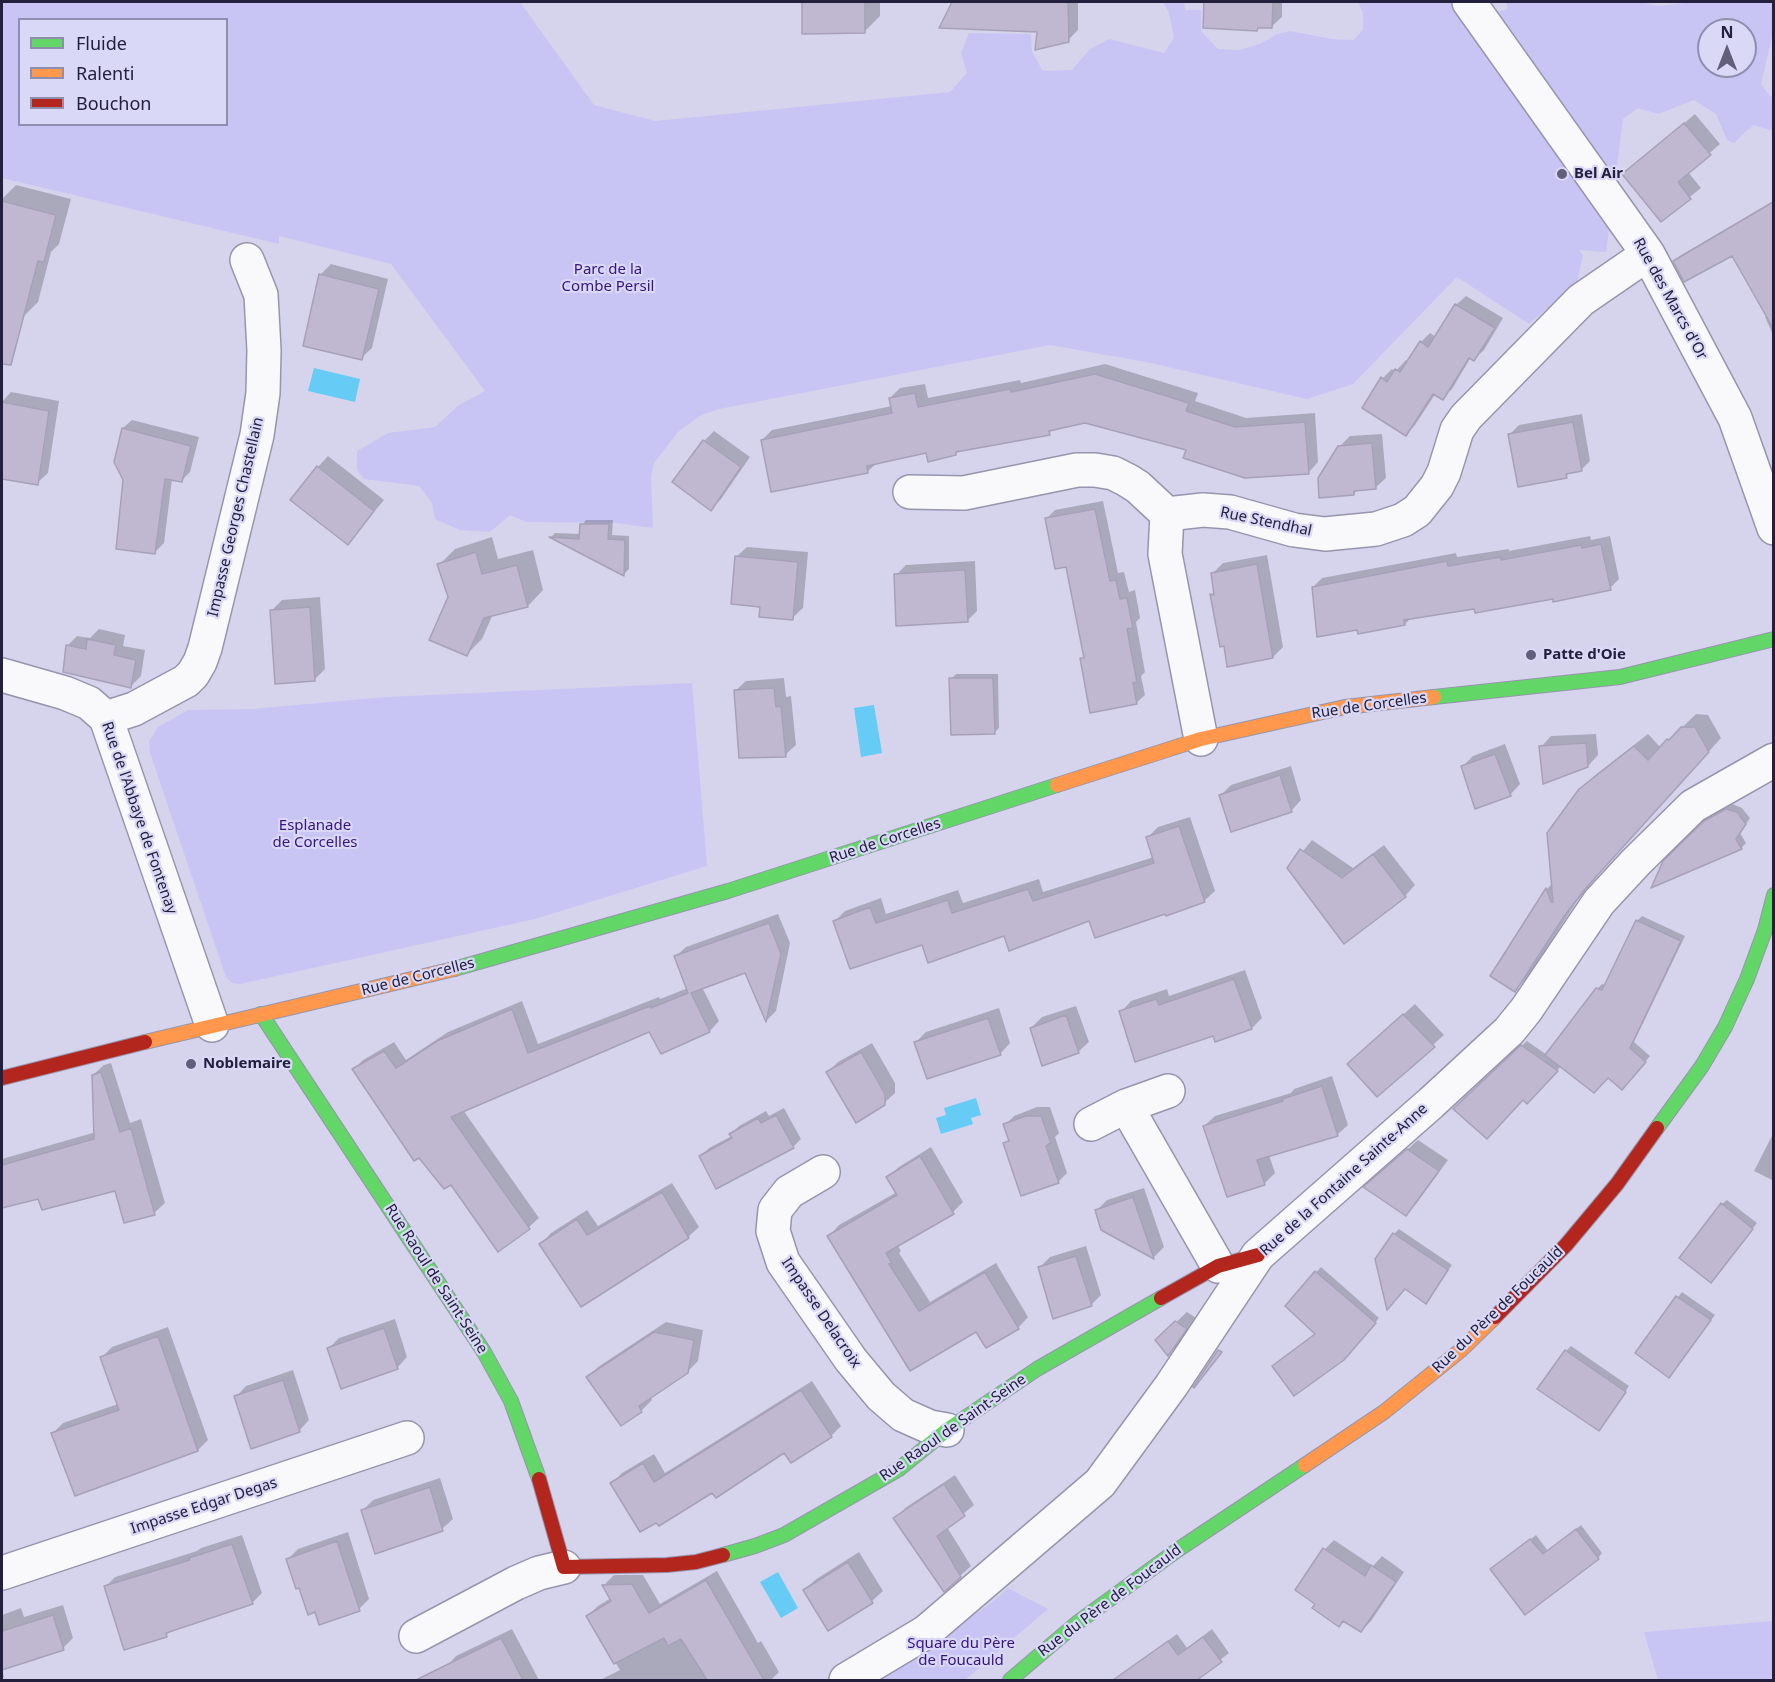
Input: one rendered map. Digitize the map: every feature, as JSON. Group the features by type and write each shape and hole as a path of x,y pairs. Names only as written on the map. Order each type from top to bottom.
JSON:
{"street":[{"name":"Rue des Marcs d'Or","path":"1469,2 1648,254 1735,418 1773,528"},
{"name":"Rue Stendhal","path":"1167,514 1203,510 1230,512 1301,531 1325,534 1376,529 1403,520 1417,511 1437,486 1444,472 1457,430 1466,417 1581,300 1648,254"},
{"name":"Impasse Georges Chastellain","path":"105,718 134,709 186,681 200,662 205,648 257,435 263,393 264,350 261,295 247,260"},
{"path":"910,492 964,493 1077,470 1113,473 1138,487 1167,514 1166,554 1201,739"},
{"name":"Rue de Corcelles","path":"2,1078 212,1025 441,973 728,891 1201,739 1345,707 1620,677 1773,639"},
{"name":"Rue de l'Abbaye de Fontenay","path":"2,675 65,693 89,703 105,718 212,1025"},
{"name":"Rue de la Fontaine Sainte-Anne","path":"846,1680 926,1632 1100,1483 1171,1386 1258,1254 1431,1103 1509,1031 1526,1010 1599,903 1636,862 1693,806 1773,760"},
{"name":"Rue du Père de Foucauld","path":"1010,1680 1077,1623 1176,1551 1384,1412 1461,1350 1526,1287 1566,1245 1617,1184 1702,1066 1725,1027 1747,979 1765,930 1773,895"},
{"name":"Rue Raoul de Saint-Seine","path":"261,1014 484,1352 511,1401 545,1497 564,1567"},
{"path":"1091,1124 1126,1106 1168,1091"},
{"path":"1126,1106 1218,1266"},
{"name":"Impasse Delacroix","path":"823,1172 789,1192 775,1210 773,1231 783,1262 851,1360 881,1396 903,1415 930,1427 947,1430"},
{"name":"Rue Raoul de Saint-Seine","path":"416,1636 539,1573 564,1567 668,1565 696,1562 755,1546 784,1534 899,1469 947,1430 1037,1369 1218,1266 1258,1254"},
{"name":"Impasse Edgar Degas","path":"2,1573 407,1438"}],"green space":[{"name":"Parc de la Combe Persil","path":"2,2 520,2 594,105 655,121 950,92 967,73 961,53 969,33 1031,34 1032,52 1043,71 1072,70 1090,49 1109,39 1164,53 1174,38 1169,13 1163,2 1184,2 1185,10 1201,10 1201,31 1218,49 1239,50 1290,31 1332,39 1353,40 1363,30 1363,13 1358,2 1451,2 1464,21 1508,9 1506,2 1639,2 1659,6 1693,2 1773,2 1773,32 1761,84 1773,97 1773,131 1754,125 1734,143 1727,140 1716,114 1694,100 1658,114 1638,108 1623,119 1606,252 1579,250 1583,255 1577,283 1529,324 1457,277 1353,384 1307,399 1146,362 1050,345 719,409 701,415 678,432 654,463 651,477 653,528 616,523 526,522 510,515 490,532 460,530 435,519 432,503 419,486 364,479 357,470 357,451 388,433 435,427 459,405 485,391 391,264 279,236 279,244 2,178"},
{"name":"Esplanade de Corcelles","path":"692,683 707,866 535,919 240,984 232,983 226,977 150,753 149,741 158,727 188,710 252,709 386,697"},
{"name":"Square du Père de Foucauld","path":"1008,1588 1048,1609 965,1680 880,1680 991,1603"},
{"path":"1773,1621 1773,1680 1658,1680 1644,1632"}],"shaded area":[{"path":"314,368 360,379 355,402 308,391"},
{"path":"874,705 882,753 861,757 854,708"},
{"path":"976,1098 981,1115 971,1118 973,1124 941,1134 936,1118 946,1115 944,1108"},
{"path":"778,1572 798,1608 781,1618 760,1582"}],"building":[{"path":"802,2 865,2 865,33 802,34"},
{"path":"952,2 1068,2 1069,42 1035,50 1037,32 939,28"},
{"path":"1204,2 1273,2 1272,28 1258,28 1257,31 1203,28"},
{"path":"1684,123 1711,155 1678,182 1691,199 1661,222 1622,174"},
{"path":"2,201 56,215 44,262 38,261 11,365 2,364"},
{"path":"1773,202 1773,328 1732,256 1684,282 1673,261"},
{"path":"319,274 379,289 362,360 303,346"},
{"path":"1455,304 1495,328 1474,361 1469,358 1443,400 1433,394 1406,436 1362,408 1381,377 1387,382 1395,369 1400,372 1420,341 1428,347"},
{"path":"1095,374 1189,403 1186,411 1235,427 1305,422 1309,474 1245,478 1183,458 1186,450 1085,423 1049,431 1050,435 956,452 956,455 928,462 926,453 867,466 868,473 771,492 761,440 892,413 889,398 915,393 918,407 1010,389 1011,392"},
{"path":"2,402 49,411 38,485 2,479"},
{"path":"1573,422 1582,471 1566,474 1567,478 1518,487 1508,434"},
{"path":"122,428 191,446 182,482 165,479 155,554 116,549 123,480 114,462"},
{"path":"703,440 741,467 711,511 672,482"},
{"path":"1372,443 1376,489 1354,491 1354,495 1319,498 1318,478 1338,446"},
{"path":"317,466 374,511 348,545 290,500"},
{"path":"1095,509 1110,581 1116,580 1120,599 1127,598 1133,628 1127,629 1137,682 1133,683 1137,704 1090,713 1080,658 1084,658 1066,567 1055,569 1045,518"},
{"path":"580,524 609,524 608,539 625,540 624,576 549,537 579,539"},
{"path":"1601,544 1611,590 1553,602 1553,599 1475,613 1474,609 1404,620 1405,625 1358,634 1357,630 1317,637 1312,587 1447,561 1448,566 1501,557 1501,560 1581,545 1582,548"},
{"path":"476,552 482,574 517,565 528,607 484,618 467,656 429,640 448,597 437,564"},
{"path":"735,556 798,562 793,620 759,617 760,607 731,604"},
{"path":"1257,564 1273,658 1227,667 1224,646 1220,647 1210,594 1214,595 1211,573"},
{"path":"965,570 968,622 896,626 894,574"},
{"path":"310,607 315,681 275,684 270,610"},
{"path":"87,639 116,645 114,655 136,660 131,688 63,672 66,645 86,649"},
{"path":"949,678 993,678 995,734 951,735"},
{"path":"774,688 776,707 781,706 786,757 739,758 734,690"},
{"path":"1681,727 1695,727 1709,752 1585,889 1565,915 1515,992 1490,976 1546,888 1553,902 1547,833 1579,789 1634,746 1648,760"},
{"path":"1586,743 1588,767 1543,784 1539,746"},
{"path":"1495,754 1511,796 1475,809 1461,766"},
{"path":"1280,775 1292,812 1231,832 1219,795"},
{"path":"1726,809 1737,812 1746,824 1736,839 1742,849 1651,888 1663,861 1704,821"},
{"path":"1179,826 1205,902 1095,938 1089,921 1009,951 1004,936 928,963 922,945 850,969 833,921 870,907 876,923 948,900 952,913 1028,889 1033,901 1154,863 1146,837"},
{"path":"1300,849 1342,878 1373,854 1406,897 1344,944 1287,868"},
{"path":"1636,920 1681,941 1630,1048 1646,1062 1622,1090 1608,1078 1594,1093 1545,1055 1596,988 1602,990"},
{"path":"769,923 781,954 766,1022 745,973 691,993 710,1032 661,1054 649,1032 451,1117 530,1229 498,1252 451,1185 444,1189 419,1158 414,1161 352,1069 384,1051 396,1068 437,1041 512,1009 528,1053 688,993 674,956"},
{"path":"1234,979 1252,1029 1215,1042 1213,1036 1135,1062 1119,1011 1156,999 1159,1005"},
{"path":"1403,1014 1435,1047 1377,1097 1347,1064"},
{"path":"1066,1015 1079,1053 1042,1066 1030,1028"},
{"path":"988,1018 1001,1055 927,1079 914,1042"},
{"path":"1521,1045 1558,1071 1527,1104 1523,1100 1487,1139 1453,1109"},
{"path":"861,1052 885,1094 885,1105 856,1123 826,1072"},
{"path":"101,1072 120,1132 131,1128 155,1215 124,1223 115,1191 42,1210 38,1199 2,1208 2,1165 94,1139 92,1075"},
{"path":"1322,1086 1338,1136 1257,1160 1265,1185 1227,1197 1203,1126"},
{"path":"776,1115 794,1148 716,1189 699,1156 732,1138 729,1134 758,1118 761,1123"},
{"path":"1026,1116 1041,1116 1051,1143 1046,1146 1059,1183 1021,1196 1003,1143 1009,1141 1003,1124"},
{"path":"1407,1149 1439,1171 1406,1216 1363,1187"},
{"path":"920,1156 954,1214 886,1253 892,1263 889,1264 919,1311 985,1272 1019,1329 986,1348 976,1332 910,1371 827,1236 897,1195 886,1177"},
{"path":"662,1192 689,1238 581,1307 539,1244 577,1219 587,1235"},
{"path":"1133,1197 1154,1259 1101,1230 1095,1210"},
{"path":"1721,1203 1753,1229 1711,1283 1679,1258"},
{"path":"1393,1233 1448,1270 1426,1304 1405,1289 1387,1310 1375,1259"},
{"path":"1076,1256 1092,1306 1053,1319 1038,1267"},
{"path":"1315,1271 1376,1323 1344,1360 1294,1396 1272,1366 1315,1334 1285,1306"},
{"path":"1676,1296 1711,1320 1669,1378 1635,1353"},
{"path":"1175,1321 1187,1329 1168,1356 1155,1340"},
{"path":"384,1328 398,1369 341,1389 327,1348"},
{"path":"654,1332 694,1340 688,1373 639,1406 642,1412 621,1426 586,1377"},
{"path":"158,1336 198,1451 75,1496 51,1433 119,1410 100,1357"},
{"path":"1218,1350 1222,1352 1194,1388 1193,1387"},
{"path":"1565,1350 1626,1392 1599,1431 1537,1389"},
{"path":"283,1380 300,1432 251,1449 234,1396"},
{"path":"801,1390 832,1437 791,1463 784,1453 716,1498 712,1493 659,1526 656,1523 640,1532 610,1483 643,1463 654,1482"},
{"path":"944,1484 965,1516 937,1536 961,1577 944,1592 893,1518"},
{"path":"430,1487 443,1531 375,1554 361,1510"},
{"path":"1576,1529 1599,1559 1525,1615 1490,1569 1530,1539 1543,1554"},
{"path":"337,1541 360,1611 319,1625 315,1612 308,1615 286,1559"},
{"path":"232,1544 253,1604 166,1633 167,1637 124,1650 104,1586 190,1560 189,1558"},
{"path":"1323,1548 1365,1576 1371,1565 1396,1582 1361,1632 1343,1621 1339,1627 1312,1608 1315,1604 1295,1590"},
{"path":"848,1562 873,1603 828,1631 803,1590"},
{"path":"706,1580 764,1680 707,1680 681,1639 668,1646 664,1638 614,1664 586,1616 611,1601 602,1585 632,1584 649,1613"},
{"path":"53,1615 64,1650 2,1670 2,1631"},
{"path":"1203,1637 1222,1662 1197,1680 1113,1680 1168,1641 1178,1655"},
{"path":"501,1638 523,1680 416,1680"}],"traffic: fast":[{"path":"1434,697 1620,677 1774,639"},
{"path":"454,969 728,891 1057,785"},
{"path":"1657,1128 1702,1066 1725,1027 1747,979 1765,930 1774,895"},
{"path":"261,1014 484,1352 511,1401 539,1479"},
{"path":"723,1555 784,1535 899,1469 947,1430 1037,1369 1161,1298"},
{"path":"1010,1680 1077,1623 1176,1551 1305,1465"}],"traffic: slow":[{"path":"1057,785 1201,739 1345,707 1434,697"},
{"path":"145,1042 454,969"},
{"path":"1305,1465 1384,1412 1461,1350 1495,1317"}],"traffic: jam":[{"path":"2,1078 145,1042"},
{"path":"1495,1317 1566,1245 1617,1184 1657,1128"},
{"path":"1161,1298 1218,1266 1258,1255"},
{"path":"539,1479 564,1567 667,1565 696,1562 723,1555"}],"place":[{"name":"Bel Air","path":"1562,174"},
{"name":"Patte d'Oie","path":"1531,655"},
{"name":"Noblemaire","path":"191,1064"}]}
